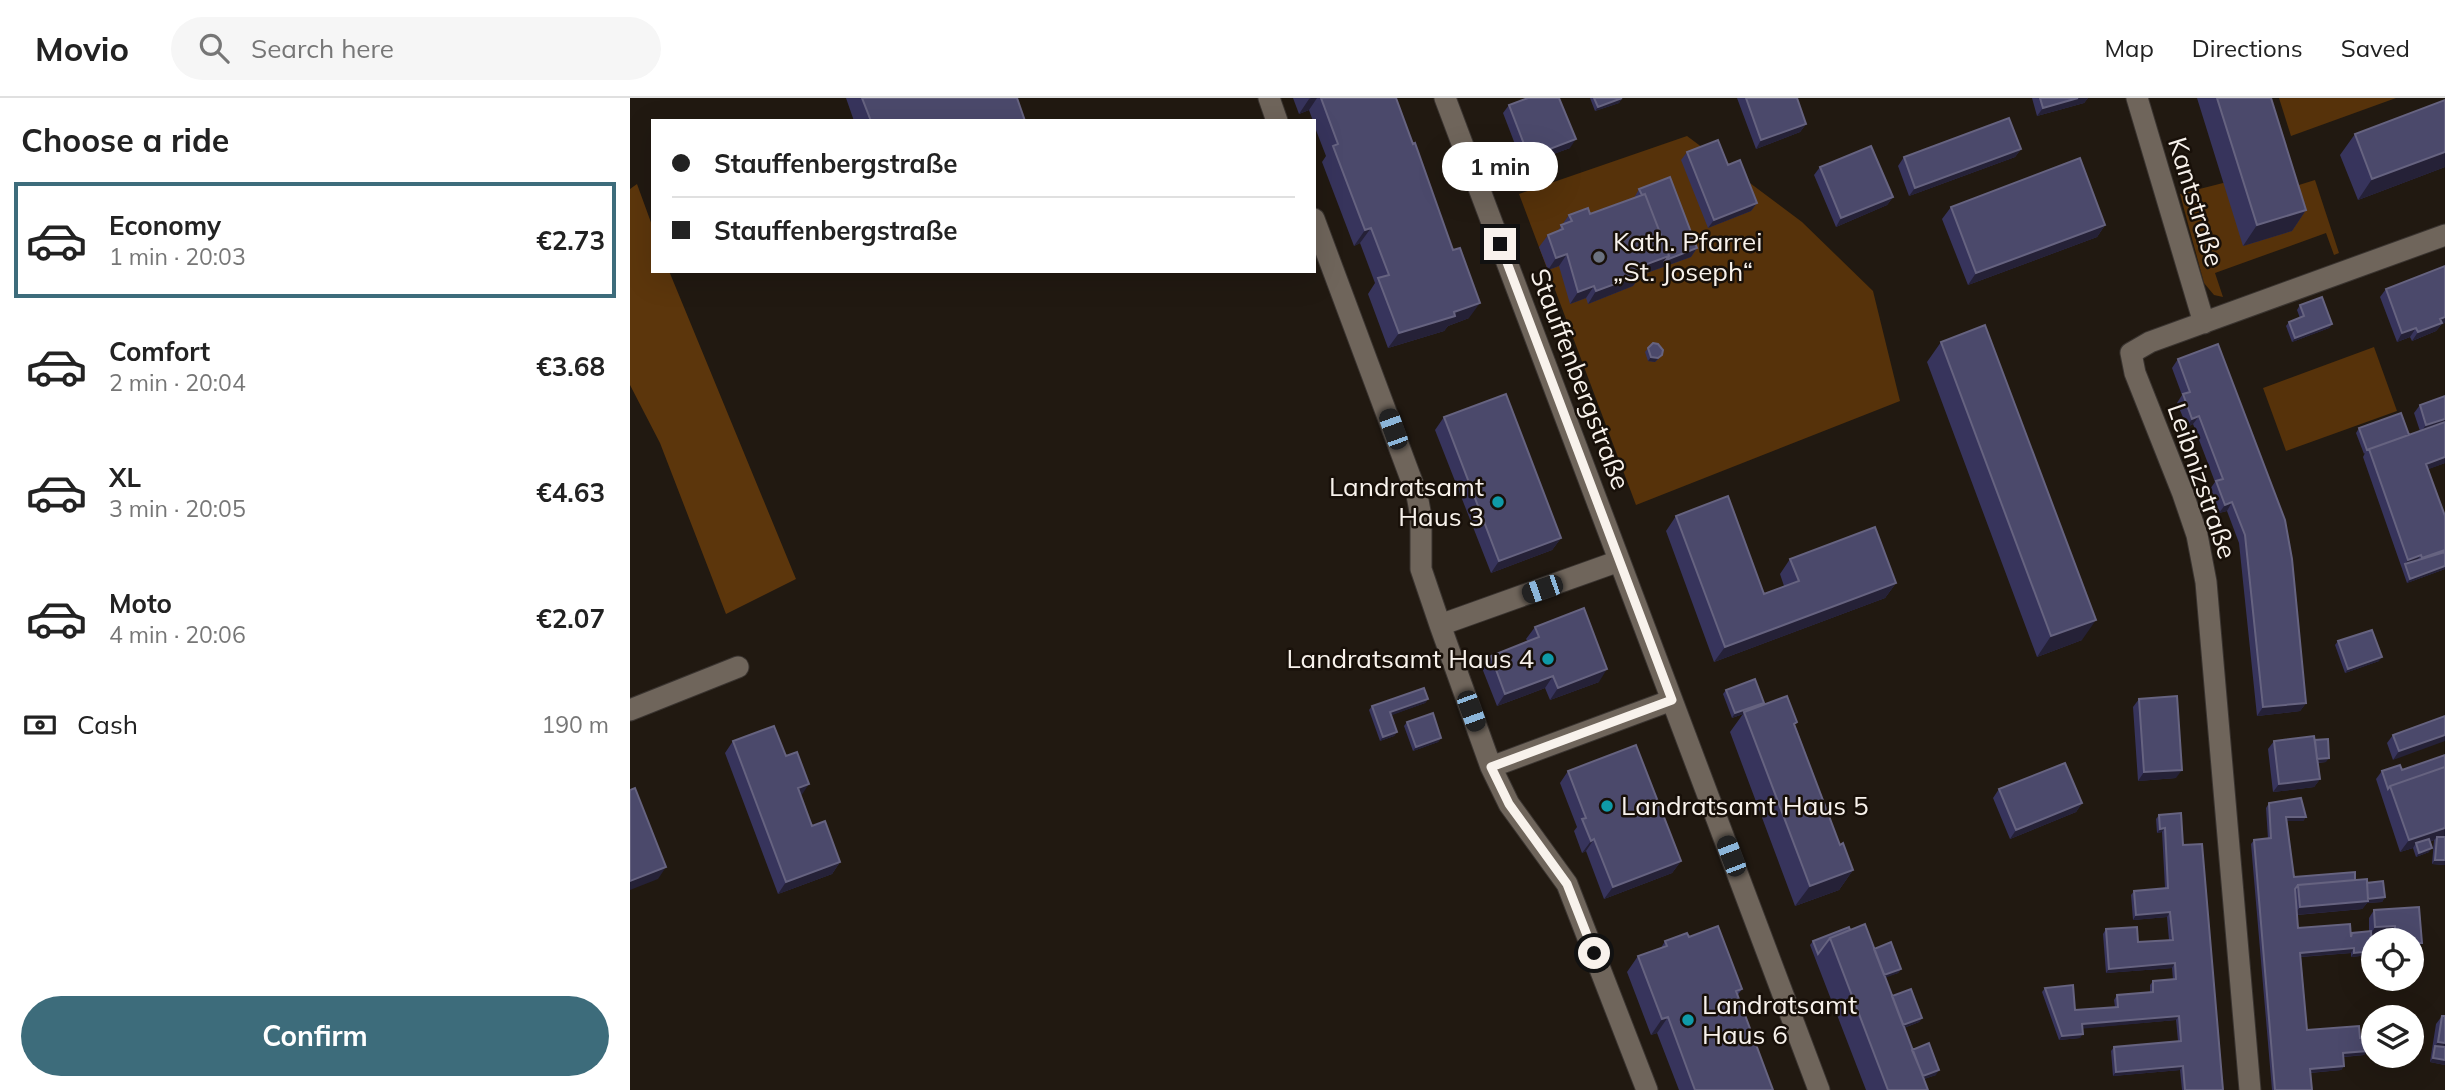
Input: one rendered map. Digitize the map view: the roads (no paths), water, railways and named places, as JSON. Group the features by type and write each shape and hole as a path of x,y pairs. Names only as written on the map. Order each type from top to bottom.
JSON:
{"street":[{"path":"1269,98 1276,119"},
{"name":"Stauffenbergstraße","path":"1445,98 1819,1090"},
{"name":"Kantstraße","path":"2137,98 2204,323"},
{"path":"1316,224 1417,495 1421,517 1422,569 1491,767 1509,804 1567,884 1647,1090"},
{"name":"Leibnizstraße","path":"2250,1090 2206,582 2197,535 2135,373 2131,353 2150,342 2445,234"},
{"path":"1440,625 1619,561"},
{"path":"630,710 738,667"},
{"path":"1491,767 1672,700"}],"place":[{"name":"Kath. Pfarrei „St. Joseph“","path":"1599,257"},
{"name":"Landratsamt Haus 3","path":"1498,502"},
{"name":"Landratsamt Haus 4","path":"1548,659"},
{"name":"Landratsamt Haus 5","path":"1607,806"},
{"name":"Landratsamt Haus 6","path":"1688,1020"}]}
